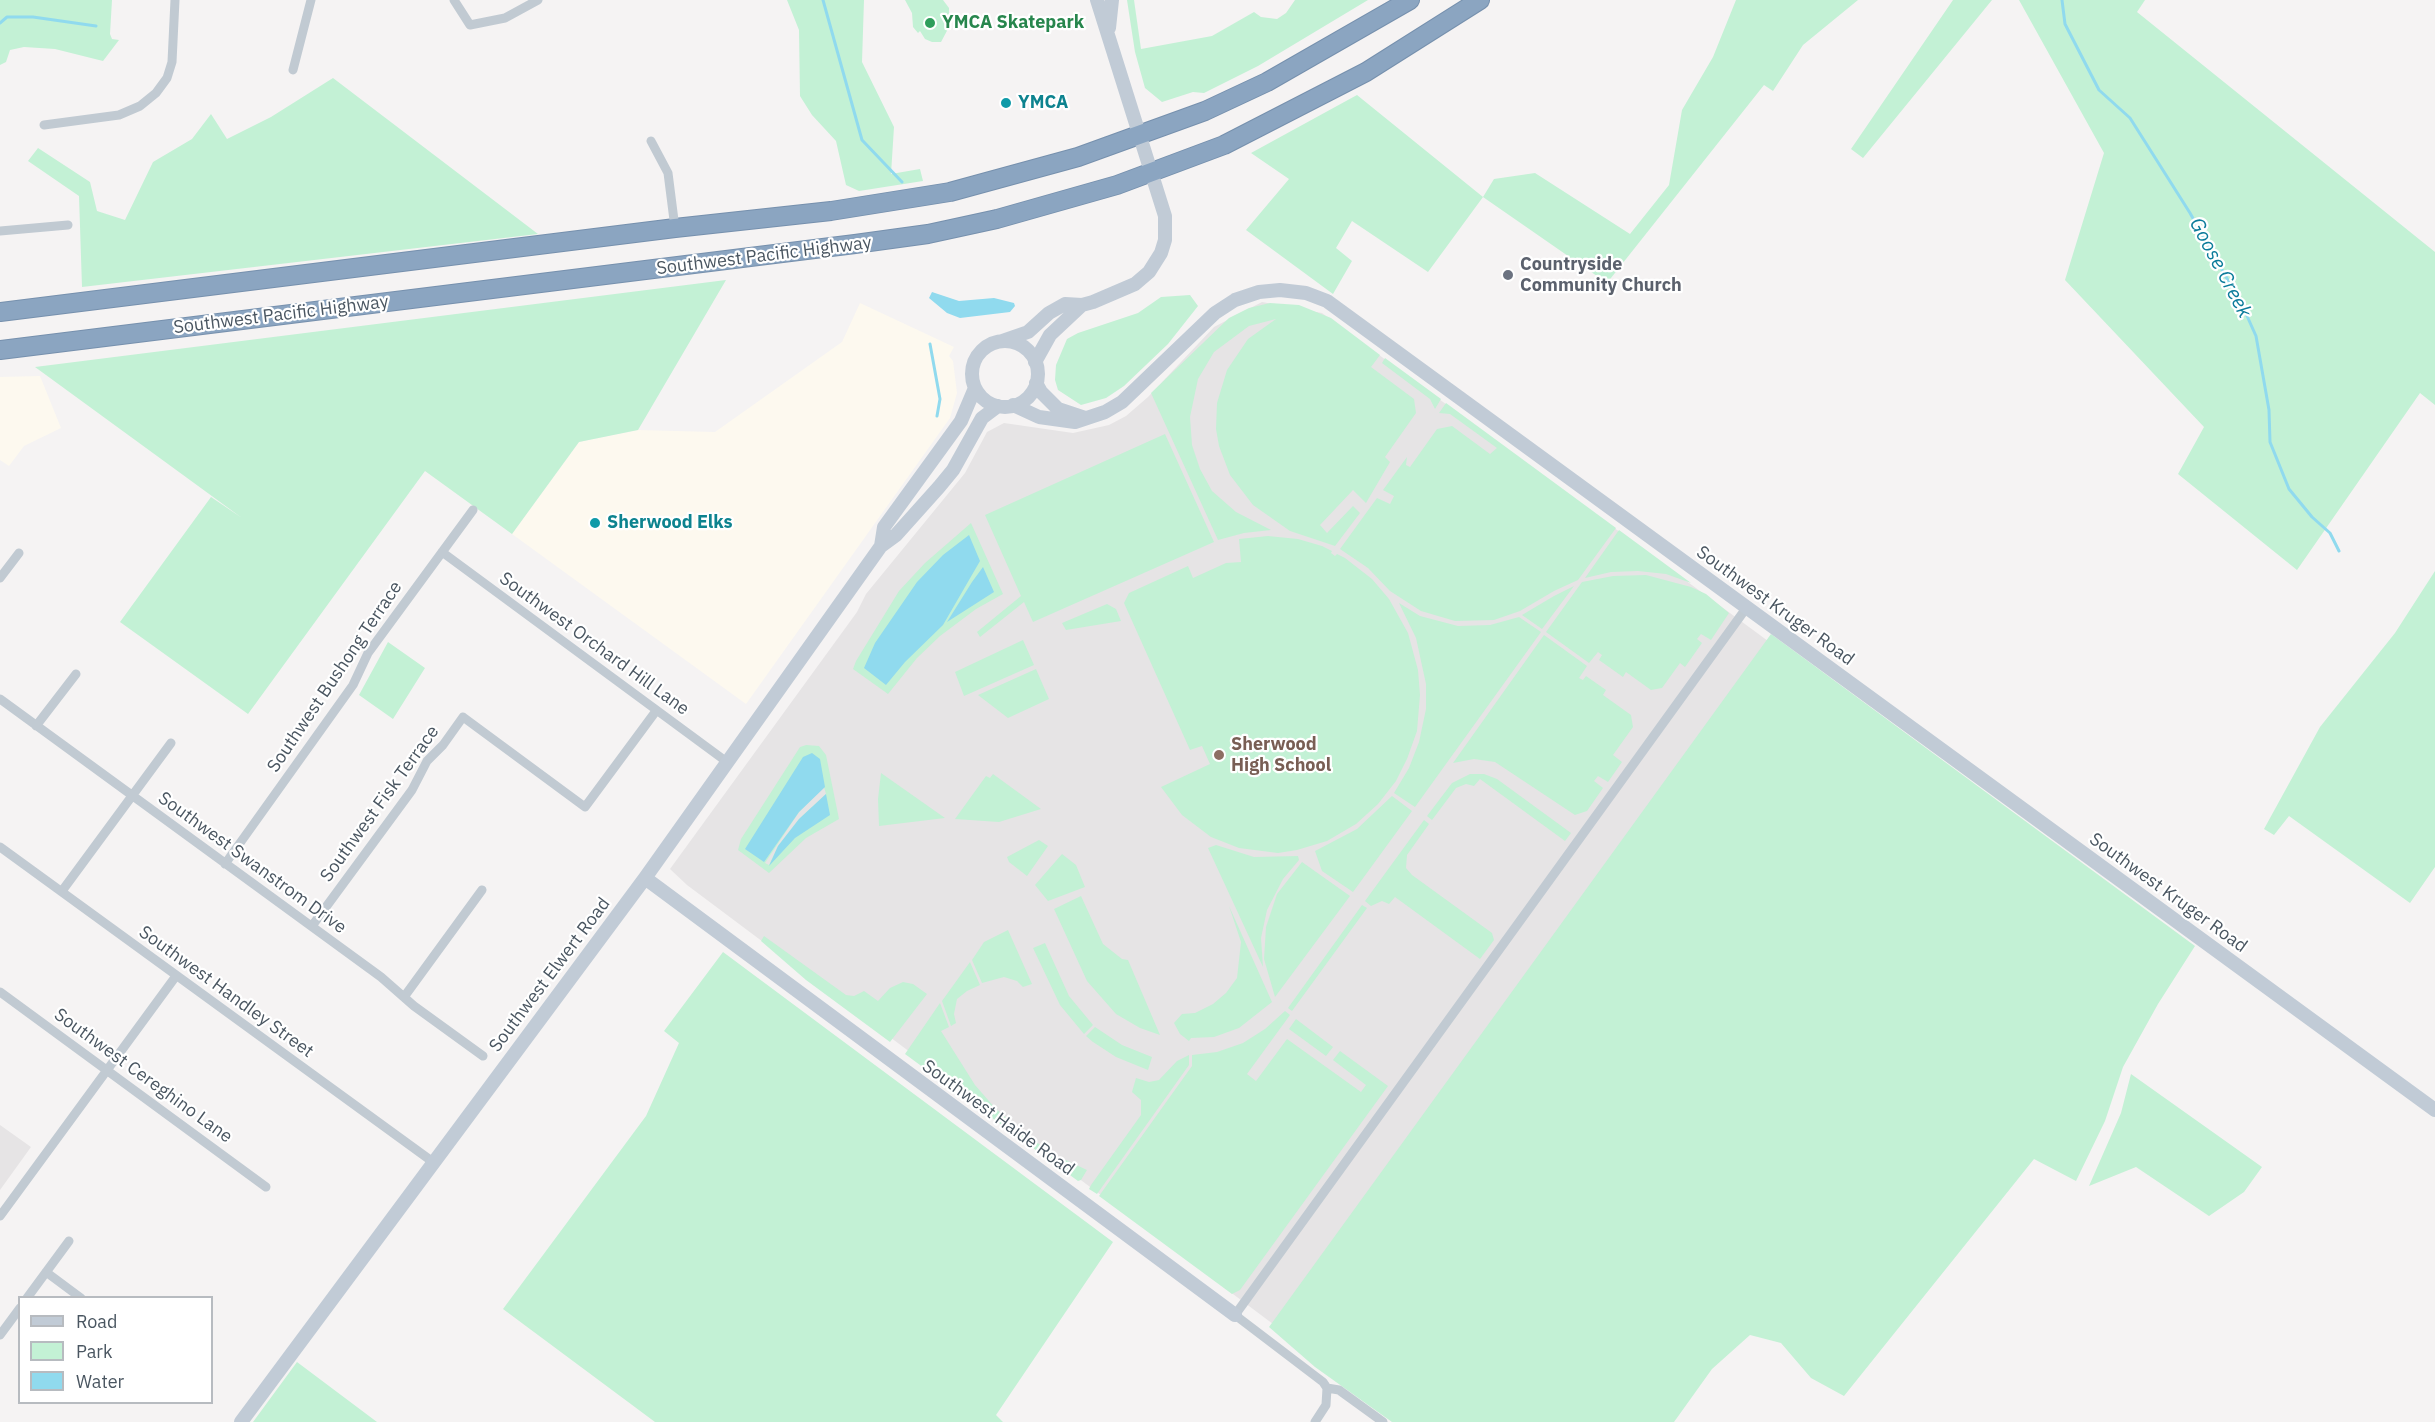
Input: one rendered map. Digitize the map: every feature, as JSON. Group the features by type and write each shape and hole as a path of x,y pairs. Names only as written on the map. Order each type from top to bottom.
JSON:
{"highway":[{"name":"Southwest Pacific Highway","path":"0,312 675,228 811,214 920,198 1031,171 1139,136 1205,111 1267,82 1410,0"},
{"name":"Southwest Pacific Highway","path":"0,350 928,234 1040,208 1152,173 1224,145 1300,108 1366,72 1480,0"}],"street":[{"path":"44,125 119,115 140,106 156,93 167,78 172,62 175,0"},
{"path":"293,70 310,0"},
{"path":"454,0 470,25 505,18 538,0"},
{"path":"1036,383 1023,401 1013,405 998,406 981,396 975,388 972,366 977,355 985,347 1028,332 1049,313 1065,304 1082,305 1117,294 1136,284 1149,272 1161,253 1165,240 1165,216 1124,90 1109,30 1097,0"},
{"path":"1109,30 1112,0"},
{"path":"651,141 668,173 675,228"},
{"path":"0,231 68,225"},
{"name":"Southwest Kruger Road","path":"1013,405 1039,417 1063,423 1075,422 1105,412 1122,402 1209,319 1243,296 1268,290 1306,293 1336,307 2435,1110"},
{"path":"1082,305 1050,335 1035,363 1036,383 1041,392 1058,409 1085,418"},
{"path":"1002,341 1022,346 1035,363"},
{"name":"Southwest Elwert Road","path":"880,546 884,526 961,421 975,388"},
{"name":"Southwest Elwert Road","path":"241,1422 645,878 880,546 896,536 939,487 953,470 982,418 998,406"},
{"name":"Southwest Bushong Terrace","path":"225,864 353,685 368,652 473,510"},
{"path":"0,578 19,552"},
{"name":"Southwest Orchard Hill Lane","path":"442,552 727,762"},
{"path":"1235,1315 1747,608"},
{"path":"36,726 76,674"},
{"name":"Southwest Swanstrom Drive","path":"0,699 312,926 483,1056"},
{"name":"Southwest Fisk Terrace","path":"312,926 412,790 427,761 443,745 463,717 585,807 656,711"},
{"path":"62,891 171,744"},
{"path":"0,862 3,850"},
{"name":"Southwest Handley Street","path":"3,850 433,1162"},
{"name":"Southwest Haide Road","path":"645,878 1318,1376 1327,1388 1339,1390 1383,1422"},
{"path":"404,997 482,890"},
{"path":"0,1216 176,976"},
{"name":"Southwest Cereghino Lane","path":"0,992 266,1186"},
{"path":"28,1296 69,1241"},
{"path":"46,1272 78,1296"},
{"path":"0,1335 18,1311"},
{"path":"1315,1422 1326,1405 1327,1388"}],"shaded area":[{"name":"Sherwood High School","path":"1262,302 1322,313 1768,641 1273,1324 687,885 670,869 857,612 866,594 965,473 987,432 1004,423 1073,433 1109,425 1126,416 1148,397 1214,327"},
{"path":"860,303 954,347 949,356 953,361 957,393 950,418 746,704 512,534 579,442 638,430 715,432 842,342"},
{"path":"40,376 61,428 24,446 9,466 0,460 0,377"},
{"path":"0,1125 31,1147 0,1190"}],"green space":[{"path":"0,0 112,0 110,34 112,39 119,40 103,61 55,49 24,47 10,50 6,62 0,65"},
{"path":"787,0 864,0 862,62 894,127 891,174 920,169 923,181 859,191 846,185 836,141 812,115 800,96 799,30"},
{"name":"YMCA Skatepark","path":"905,0 943,0 949,8 949,27 941,42 932,42 925,39 920,31 918,33 913,27 912,13"},
{"path":"1127,0 1134,0 1141,49 1212,36 1254,12 1261,17 1277,19 1286,13 1295,0 1368,0 1258,66 1204,93 1193,92 1162,102 1145,88 1135,52"},
{"path":"1736,0 1858,0 1803,45 1773,91 1764,85 1607,283 1483,197 1494,179 1535,173 1630,234 1669,185 1682,110 1713,57"},
{"path":"1953,0 1992,0 1863,158 1851,149"},
{"path":"2019,0 2145,0 2137,12 2435,252 2435,405 2420,393 2297,570 2178,474 2204,427 2065,280 2104,153"},
{"path":"333,78 538,234 82,287 79,196 28,161 38,148 90,182 97,211 125,220 153,162 192,139 211,114 227,139 271,117"},
{"path":"1357,95 1483,197 1428,272 1352,221 1336,248 1352,261 1333,294 1246,230 1289,179 1251,153"},
{"path":"726,280 638,430 579,442 512,534 425,471 248,714 120,622 211,497 242,518 35,367"},
{"path":"1190,295 1198,306 1168,344 1124,386 1106,398 1081,405 1058,390 1055,380 1056,365 1067,339 1078,333 1138,313 1161,297"},
{"path":"1270,303 1299,305 1331,318 1380,355 1371,367 1414,399 1416,413 1385,457 1390,462 1366,503 1353,490 1320,525 1327,533 1353,506 1360,513 1335,546 1290,531 1253,505 1230,475 1219,446 1216,429 1217,403 1227,370 1248,339 1276,319 1249,326 1214,352 1198,379 1190,417 1192,445 1200,469 1212,491 1236,512 1271,530 1244,533 1218,540 1151,393 1229,318 1249,308"},
{"path":"1385,358 1441,399 1435,409 1430,399 1382,363"},
{"path":"1446,403 1616,528 1578,580 1520,611 1494,620 1455,621 1421,611 1390,591 1368,568 1340,549 1377,498 1390,504 1394,496 1383,490 1407,457 1406,465 1410,467 1437,429 1452,426 1490,454 1497,448 1450,414 1439,413"},
{"path":"1165,434 1214,542 1033,622 1024,602 980,637 977,632 1021,596 985,515"},
{"path":"971,523 1003,594 976,609 940,636 917,658 888,694 853,669 856,661 899,591 925,563"},
{"path":"1619,530 1691,583 1666,574 1638,571 1611,572 1585,578"},
{"path":"1268,536 1298,539 1322,546 1332,551 1331,553 1335,556 1337,554 1345,558 1372,579 1389,599 1408,633 1418,670 1420,695 1417,731 1407,759 1396,781 1378,804 1356,824 1327,841 1278,853 1239,848 1211,837 1182,815 1161,787 1210,764 1202,746 1190,750 1124,603 1129,593 1188,566 1193,578 1226,563 1241,562 1239,539"},
{"path":"2435,571 2435,867 2410,903 2289,816 2274,835 2264,829 2320,727 2395,633"},
{"path":"1646,575 1691,587 1706,594 1729,613 1711,640 1701,634 1697,639 1702,643 1685,667 1680,663 1662,688 1651,690 1626,672 1623,677 1599,660 1602,655 1598,652 1589,663 1546,632 1582,582 1613,576"},
{"path":"1574,586 1542,629 1522,615 1554,596"},
{"path":"1399,603 1420,616 1458,626 1490,625 1519,617 1541,632 1415,807 1394,793 1409,768 1419,742 1426,709 1426,684 1416,638"},
{"path":"1107,604 1116,609 1121,621 1066,630 1062,623"},
{"path":"1771,634 2195,946 2158,1004 2123,1067 2105,1121 2076,1181 2034,1159 1844,1396 1811,1378 1781,1343 1750,1335 1712,1369 1674,1422 1392,1422 1315,1367 1269,1327"},
{"path":"1544,635 1587,666 1579,678 1583,680 1586,676 1606,690 1603,695 1631,715 1633,727 1613,755 1622,762 1608,782 1598,776 1594,781 1603,788 1587,811 1575,815 1495,762 1474,759 1453,763"},
{"path":"1023,640 1034,665 964,696 955,672"},
{"path":"388,642 425,668 393,719 359,695"},
{"path":"1036,669 1049,699 1008,718 978,695"},
{"path":"819,746 826,755 839,819 806,838 769,873 738,850 741,839 800,747","holes":["824,787 826,794 799,819 778,846 769,865 765,863 799,812"]},
{"path":"881,773 945,818 879,826 878,799"},
{"path":"993,774 1041,809 999,822 955,819 986,776 990,778"},
{"path":"1470,774 1484,774 1497,779 1571,833 1565,841 1480,779 1474,786 1466,784 1456,788 1432,820 1427,816 1452,783"},
{"path":"1392,796 1412,811 1353,892 1322,871 1315,851 1357,829"},
{"path":"1424,820 1429,824 1407,855 1406,868 1412,875 1492,933 1494,940 1480,959 1395,897 1389,904 1382,901 1371,906 1365,901"},
{"path":"1039,840 1048,846 1027,876 1009,862 1007,857"},
{"path":"1216,845 1254,857 1298,856 1299,860 1283,879 1267,910 1261,938 1263,967 1208,848"},
{"path":"1062,854 1076,865 1085,887 1048,901 1035,885"},
{"path":"1302,862 1350,896 1275,997 1264,959 1266,927 1277,894"},
{"path":"1081,896 1103,944 1122,959 1128,960 1160,1035 1140,1028 1116,1014 1087,981 1054,909"},
{"path":"1362,905 1367,908 1292,1011 1288,1008"},
{"path":"1229,906 1272,1002 1239,1028 1214,1037 1191,1038 1189,1041 1180,1034 1174,1023 1182,1014 1195,1013 1213,1004 1226,993 1237,978 1241,942"},
{"path":"1008,930 1032,984 1023,987 1017,981 1004,977 982,983 972,960 984,942"},
{"path":"764,936 846,995 854,996 864,991 878,1001 890,988 903,982 913,984 927,994 890,1042 806,980 761,941"},
{"path":"1045,943 1069,996 1093,1025 1084,1034 1060,1005 1033,948"},
{"path":"723,952 1113,1242 996,1415 1003,1422 655,1422 503,1309 646,1116 679,1043 664,1031"},
{"path":"970,962 980,985 957,999 954,1014 956,1023 951,1026 942,1001"},
{"path":"940,1003 949,1027 941,1031 975,1085 995,1108 1027,1136 1057,1156 1087,1170 1081,1180 1078,1181 905,1054"},
{"path":"1285,1011 1290,1015 1247,1074 1256,1081 1287,1039 1361,1092 1366,1085 1333,1060 1340,1051 1388,1086 1240,1290 1232,1294 1099,1196 1192,1066 1192,1055 1217,1052 1243,1043 1265,1029"},
{"path":"1296,1019 1333,1047 1326,1056 1289,1029"},
{"path":"1095,1027 1122,1045 1152,1057 1148,1070 1116,1057 1093,1042 1086,1036"},
{"path":"1189,1055 1189,1065 1097,1194 1089,1189 1141,1115 1141,1100 1132,1092 1136,1078 1149,1082 1159,1080 1177,1061"},
{"path":"2131,1074 2262,1167 2244,1192 2209,1216 2136,1167 2089,1186 2121,1113"},
{"path":"297,1362 377,1422 253,1422"}],"water":[{"path":"932,292 959,301 994,298 1014,303 1015,306 1010,312 960,318 947,313 929,298"},
{"path":"969,535 980,561 943,625 905,662 886,685 864,668 875,643 917,582 943,555"},
{"path":"983,567 994,592 947,622 972,582"},
{"path":"812,753 820,759 825,787 799,812 764,862 745,849 803,757"},
{"path":"826,794 830,815 795,838 769,866 778,846 799,819"}],"waterway":[{"path":"823,0 862,140 902,182"},
{"name":"Goose Creek","path":"2062,0 2065,24 2099,90 2130,118 2190,213 2243,307 2256,336 2269,410 2270,442 2289,489 2312,517 2330,533 2339,551"},
{"path":"0,23 7,17 33,17 96,26"},
{"path":"930,344 940,399 937,416"}],"place":[{"name":"YMCA Skatepark","path":"930,23"},
{"name":"YMCA","path":"1006,103"},
{"name":"Countryside Community Church","path":"1508,275"},
{"name":"Sherwood Elks","path":"595,523"},
{"name":"Sherwood High School","path":"1219,755"}]}
